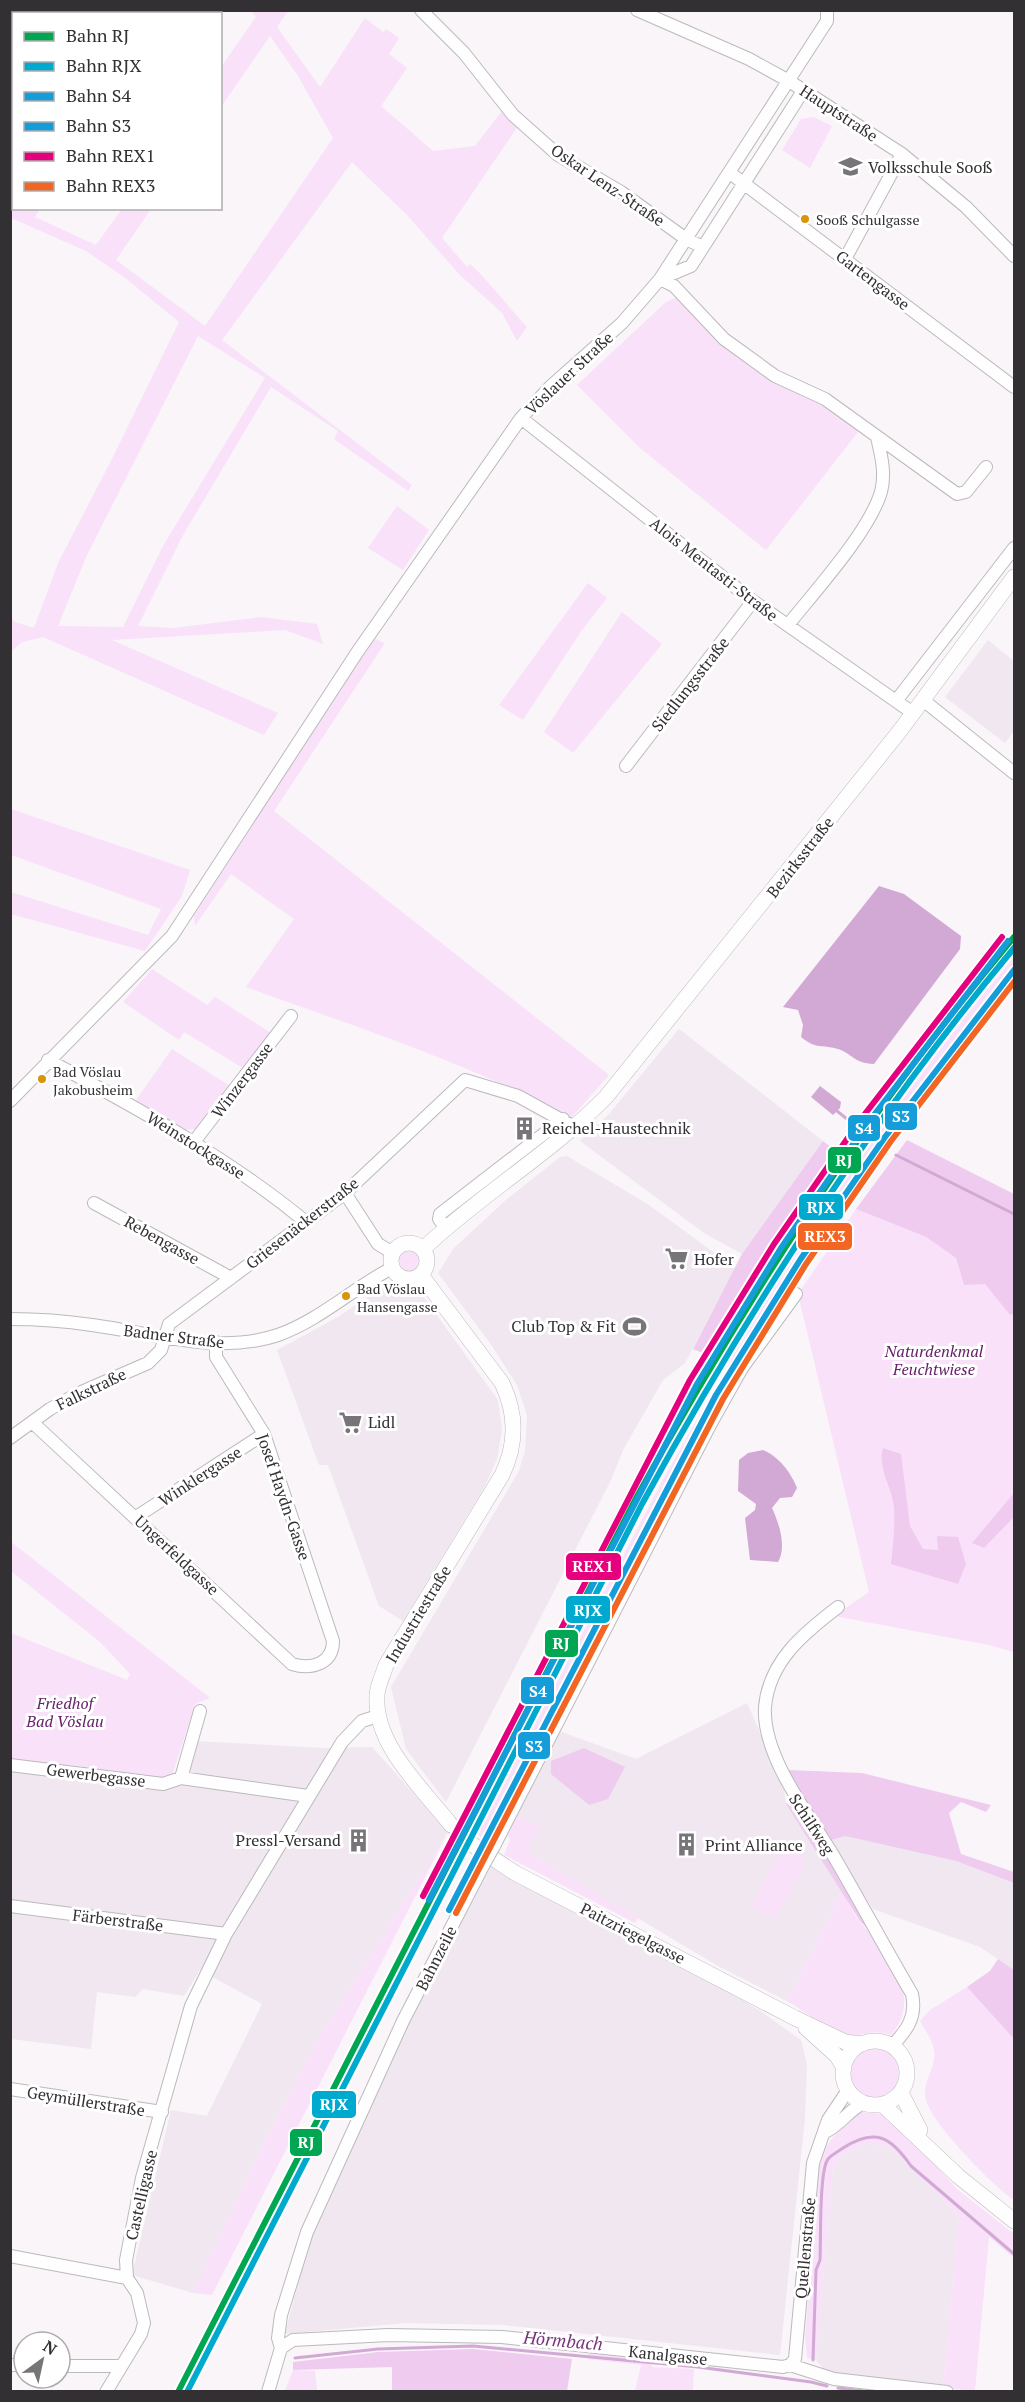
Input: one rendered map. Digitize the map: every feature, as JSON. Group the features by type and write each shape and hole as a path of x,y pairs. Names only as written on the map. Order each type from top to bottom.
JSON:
{"main road":[{"name":"Bezirksstraße","path":"576,1128 606,1097 657,1036 913,713 1014,577"},
{"path":"423,1249 446,1228 576,1128"},
{"path":"407,1243 418,1245 423,1249 428,1259 421,1275 405,1279 392,1261 407,1243"},
{"name":"Industriestraße","path":"378,1716 377,1695 386,1665 502,1475 512,1450 514,1420 510,1401 502,1383 421,1275"},
{"path":"378,1716 402,1764 451,1825"},
{"name":"Paitzriegelgasse","path":"473,1845 515,1873 795,2018 845,2042 862,2044"},
{"name":"Paitzriegelgasse","path":"795,2018 837,2056 844,2068"},
{"path":"877,2041 892,2046 905,2062 907,2073 901,2093 882,2104 863,2103 848,2090 844,2068 850,2054 862,2044 877,2041"},
{"path":"901,2093 931,2148"},
{"path":"882,2104 958,2176 1014,2221"}],"street":[{"name":"Oskar Lenz-Straße","path":"421,10 464,53 513,115 558,155 621,192 686,239 703,247"},
{"name":"Hauptstraße","path":"637,10 749,59 789,81 902,154 966,207 1014,256"},
{"name":"Vöslauer Straße","path":"10,1101 172,936 358,651 441,529 521,418 550,387 622,323 660,279 827,21 827,10"},
{"name":"Vöslauer Straße","path":"660,279 691,266 804,91"},
{"path":"845,259 902,154"},
{"name":"Gartengasse","path":"730,173 1014,387"},
{"path":"660,279 674,286 724,339 767,370 825,399 957,494 966,492 986,467"},
{"name":"Alois Mentasti-Straße","path":"521,418 753,601 913,713"},
{"path":"788,626 869,519 881,491 884,467 878,437"},
{"path":"896,701 1014,548"},
{"name":"Siedlungsstraße","path":"626,766 753,601"},
{"path":"922,700 1014,773"},
{"name":"Winzergasse","path":"193,1143 291,1016"},
{"name":"Weinstockgasse","path":"48,1060 140,1110 193,1143 267,1191 306,1222"},
{"name":"Griesenäckerstraße","path":"165,1337 169,1324 345,1193 465,1080 518,1096 562,1119"},
{"path":"446,1228 439,1219 440,1215 562,1119 576,1128"},
{"path":"345,1193 378,1244 392,1261"},
{"name":"Rebengasse","path":"94,1203 231,1278"},
{"name":"Badner Straße","path":"10,1319 54,1320 165,1337 216,1342 255,1340 278,1335 317,1315 392,1261"},
{"name":"Bahnzeile","path":"268,2391 281,2348 278,2338 287,2295 307,2232 403,2021 710,1425 742,1368 796,1293"},
{"name":"Falkstraße","path":"10,1438 77,1394 148,1363 160,1350 165,1337"},
{"name":"Josef Haydn-Gasse","path":"216,1342 216,1357 264,1434 333,1641 333,1651 328,1658"},
{"name":"Ungerfeldgasse","path":"32,1422 292,1664 302,1667 317,1665 328,1658"},
{"name":"Winklergasse","path":"136,1517 264,1434"},
{"name":"Schilfweg","path":"838,1607 802,1634 786,1652 776,1671 765,1709 769,1733 790,1790 831,1853 912,1994 914,2011 909,2026 892,2046"},
{"path":"181,1778 200,1711"},
{"path":"162,2112 174,2057 190,2006 226,1934 342,1742 362,1721 378,1716"},
{"name":"Gewerbegasse","path":"10,1765 163,1784 181,1778 308,1797"},
{"name":"Färberstraße","path":"10,1906 226,1934"},
{"name":"Geymüllerstraße","path":"10,2089 162,2112"},
{"name":"Quellenstraße","path":"790,2365 795,2359 813,2163 828,2120 848,2090"},
{"name":"Quellenstraße","path":"825,2132 835,2127 848,2112 863,2103"},
{"name":"Castelligasse","path":"106,2391 141,2334 144,2323 137,2293 127,2278 126,2260 142,2178 162,2112"},
{"path":"10,2256 127,2278"},
{"name":"Kanalgasse","path":"281,2348 293,2340 451,2334 521,2338 783,2367 790,2365 834,2379 947,2391"},
{"path":"72,2366 120,2366"}],"shaded area":[{"path":"988,640 1014,661 1014,731 1005,743 945,697"},
{"path":"879,886 904,894 961,936 960,949 874,1064 857,1060 838,1049 806,1041 801,1037 803,1025 798,1010 783,1007"},
{"path":"679,1029 823,1141 742,1254 704,1233 580,1141 609,1114"},
{"path":"820,1086 841,1102 840,1108 833,1115 811,1097"},
{"path":"907,1140 1014,1194 1014,1314 1010,1315 985,1284 964,1285 956,1258 926,1237 856,1209"},
{"path":"823,1141 838,1153 789,1214 705,1354 693,1349 742,1254"},
{"path":"567,1156 649,1205 735,1268 685,1363 663,1380 623,1450 612,1478 446,1802 406,1749 391,1687 519,1471 525,1451 527,1415 517,1385 492,1346 438,1273 454,1248 507,1199 560,1157"},
{"path":"396,1287 409,1290 418,1289 498,1400 502,1430 497,1459 485,1486 403,1621 379,1606 328,1465 319,1465 277,1350 338,1317 381,1288"},
{"path":"883,1448 901,1454 910,1526 923,1549 938,1550 937,1536 958,1537 966,1564 958,1584 891,1564 894,1507 883,1470"},
{"path":"763,1450 783,1465 797,1488 792,1497 780,1498 772,1508 782,1542 778,1562 750,1560 745,1518 755,1510 756,1504 738,1491 739,1460 748,1453"},
{"path":"1014,1493 1014,1517 984,1548 972,1543"},
{"path":"747,1703 783,1784 786,1804 842,1891 787,2001 718,1966 527,1852 515,1815 559,1731 636,1759"},
{"path":"194,1741 326,1748 372,1747 448,1832 321,2034 264,2143 193,2293 132,2275 171,2110 207,2116 262,2004 200,1970 184,1996 143,1989 135,1997 97,1992 91,2049 11,2039 11,1759 171,1779 186,1774"},
{"path":"584,1748 625,1767 608,1799 589,1805 551,1774 551,1761"},
{"path":"788,1770 862,1773 991,1805 986,1812 961,1802 949,1813 961,1854 1014,1872 1014,1883 956,1861 845,1836 828,1841 809,1815"},
{"path":"791,1800 864,1913 874,1935 860,1921 786,1804"},
{"path":"845,1836 956,1861 1014,1883 1014,1970 980,1947 873,1909 828,1841"},
{"path":"492,1865 715,1983 759,2010 801,2040 807,2064 805,2118 780,2355 504,2325 405,2323 285,2334 311,2233 382,2074"},
{"path":"998,1959 1014,1970 1014,2039 967,1987 990,1971"},
{"path":"867,2143 888,2146 959,2215 943,2388 828,2374 816,2360 833,2168 840,2156"},
{"path":"473,2349 572,2359 567,2391 392,2391 392,2367 293,2370 293,2362 378,2352"}],"green space":[{"path":"251,11 288,11 277,27 320,87 365,18 383,32 386,29 399,38 389,54 407,68 381,106 433,151 475,146 502,111 518,126 442,238 467,267 470,264 485,279 527,327 517,341 502,313 459,274 408,216 352,162 222,340 412,485 408,491 334,439 338,431 271,387 183,535 138,626 173,628 261,617 317,624 323,644 285,630 112,640 278,713 264,735 43,637 22,642 11,652 10,617 15,622 34,628 58,563 179,322 124,277 86,251 11,218 11,204 12,210 39,210 35,217 96,245 121,210 150,210 116,260 205,326 333,138 298,76 270,36 222,106 222,66 256,17","holes":["198,336 265,378 163,546 123,627 58,626 87,555"]},
{"path":"813,117 832,126 810,168 782,150 801,119"},
{"path":"677,297 707,330 742,360 779,385 826,407 858,432 766,550 640,448 577,385 666,302"},
{"path":"397,506 429,530 403,570 368,548"},
{"path":"588,583 607,598 582,630 523,720 499,705"},
{"path":"622,612 662,644 573,753 544,732"},
{"path":"373,638 385,643 274,811 609,1075 571,1118 452,1063 246,987 294,919 231,874 195,926 194,916"},
{"path":"11,809 190,870 182,896 145,951 11,914 11,892 148,935 161,909 11,855"},
{"path":"1014,957 1014,980 871,1172 713,1406 489,1844 477,1834 665,1476 779,1275 864,1150 968,1013"},
{"path":"152,969 207,1005 215,997 271,1033 243,1068 184,1032 179,1040 123,1002"},
{"path":"172,1049 230,1086 197,1129 186,1130 136,1100"},
{"name":"Naturdenkmal Feuchtwiese","path":"856,1209 926,1237 956,1258 964,1285 985,1283 1010,1315 1014,1314 1014,1652 989,1645 834,1616 869,1592 798,1294"},
{"path":"410,1249 418,1253 422,1261 418,1269 410,1273 402,1269 398,1261 402,1253"},
{"name":"Friedhof Bad Vöslau","path":"10,1541 210,1698 195,1704 171,1779 11,1759 11,1633 127,1680 130,1674 100,1642 11,1571"},
{"path":"515,1815 540,1826 527,1852 638,1918 635,1923 504,1855 510,1840 507,1833"},
{"path":"448,1832 212,2295 193,2293 264,2143 321,2034"},
{"path":"789,1844 802,1855 804,1868 776,1918 751,1907 782,1847"},
{"path":"842,1891 855,1916 882,1948 898,1976 903,1991 904,2005 900,2020 891,2035 877,2032 854,2035 842,2033 826,2026 787,2001"},
{"path":"967,1987 1014,2039 1014,2200 979,2169 951,2138 939,2124 926,2100 925,2089 935,2054 920,2021 930,2010"},
{"path":"874,2048 892,2055 899,2073 892,2091 874,2098 856,2091 849,2073 856,2055"},
{"path":"862,2112 882,2114 897,2122 957,2189 1014,2234 1014,2258 989,2237 975,2391 943,2388 959,2215 888,2146 867,2143 840,2156 833,2168 816,2360 807,2358 805,2336 820,2159 837,2132 848,2120"},
{"path":"587,2352 650,2358 652,2367 694,2369 693,2391 635,2391 641,2365 588,2359"},
{"path":"293,2370 315,2371 317,2391 285,2391"}],"waterway":[{"path":"837,1111 857,1127"},
{"path":"873,1138 888,1149"},
{"path":"896,1155 1014,1214"},
{"name":"Hörmbach","path":"813,2360 816,2270 820,2260 825,2166 831,2156 854,2142 873,2137 889,2142 911,2166 1014,2254"},
{"name":"Hörmbach","path":"295,2358 378,2349 473,2346 698,2367 827,2386"},
{"name":"Hörmbach","path":"838,2388 873,2392"}],"tunnel":[{"path":"451,1825 473,1845"}],"rail line":[{"name":"REX1","path":"423,1896 690,1380 774,1244 861,1119 1002,937"},
{"name":"RJ","path":"178,2392 635,1500 677,1425 765,1280 858,1140 908,1071 1014,937"},
{"name":"S4","path":"429,1900 697,1384 781,1248 867,1124 1008,941"},
{"name":"RJX","path":"187,2392 642,1504 683,1431 769,1287 861,1148 961,1013 1014,948"},
{"name":"S3","path":"449,1910 716,1395 800,1260 885,1137 1014,970"},
{"name":"REX3","path":"456,1913 723,1399 806,1264 891,1141 1014,982"}],"place":[{"name":"Volksschule Sooß","path":"850,167"},
{"name":"Sooß Schulgasse","path":"805,219"},
{"name":"Bad Vöslau Jakobusheim","path":"42,1079"},
{"name":"Reichel-Haustechnik","path":"524,1128"},
{"name":"Hofer","path":"676,1259"},
{"name":"Bad Vöslau Hansengasse","path":"346,1296"},
{"name":"Club Top & Fit","path":"634,1326"},
{"name":"Lidl","path":"350,1422"},
{"name":"Pressl-Versand","path":"359,1840"},
{"name":"Print Alliance","path":"687,1845"}]}
